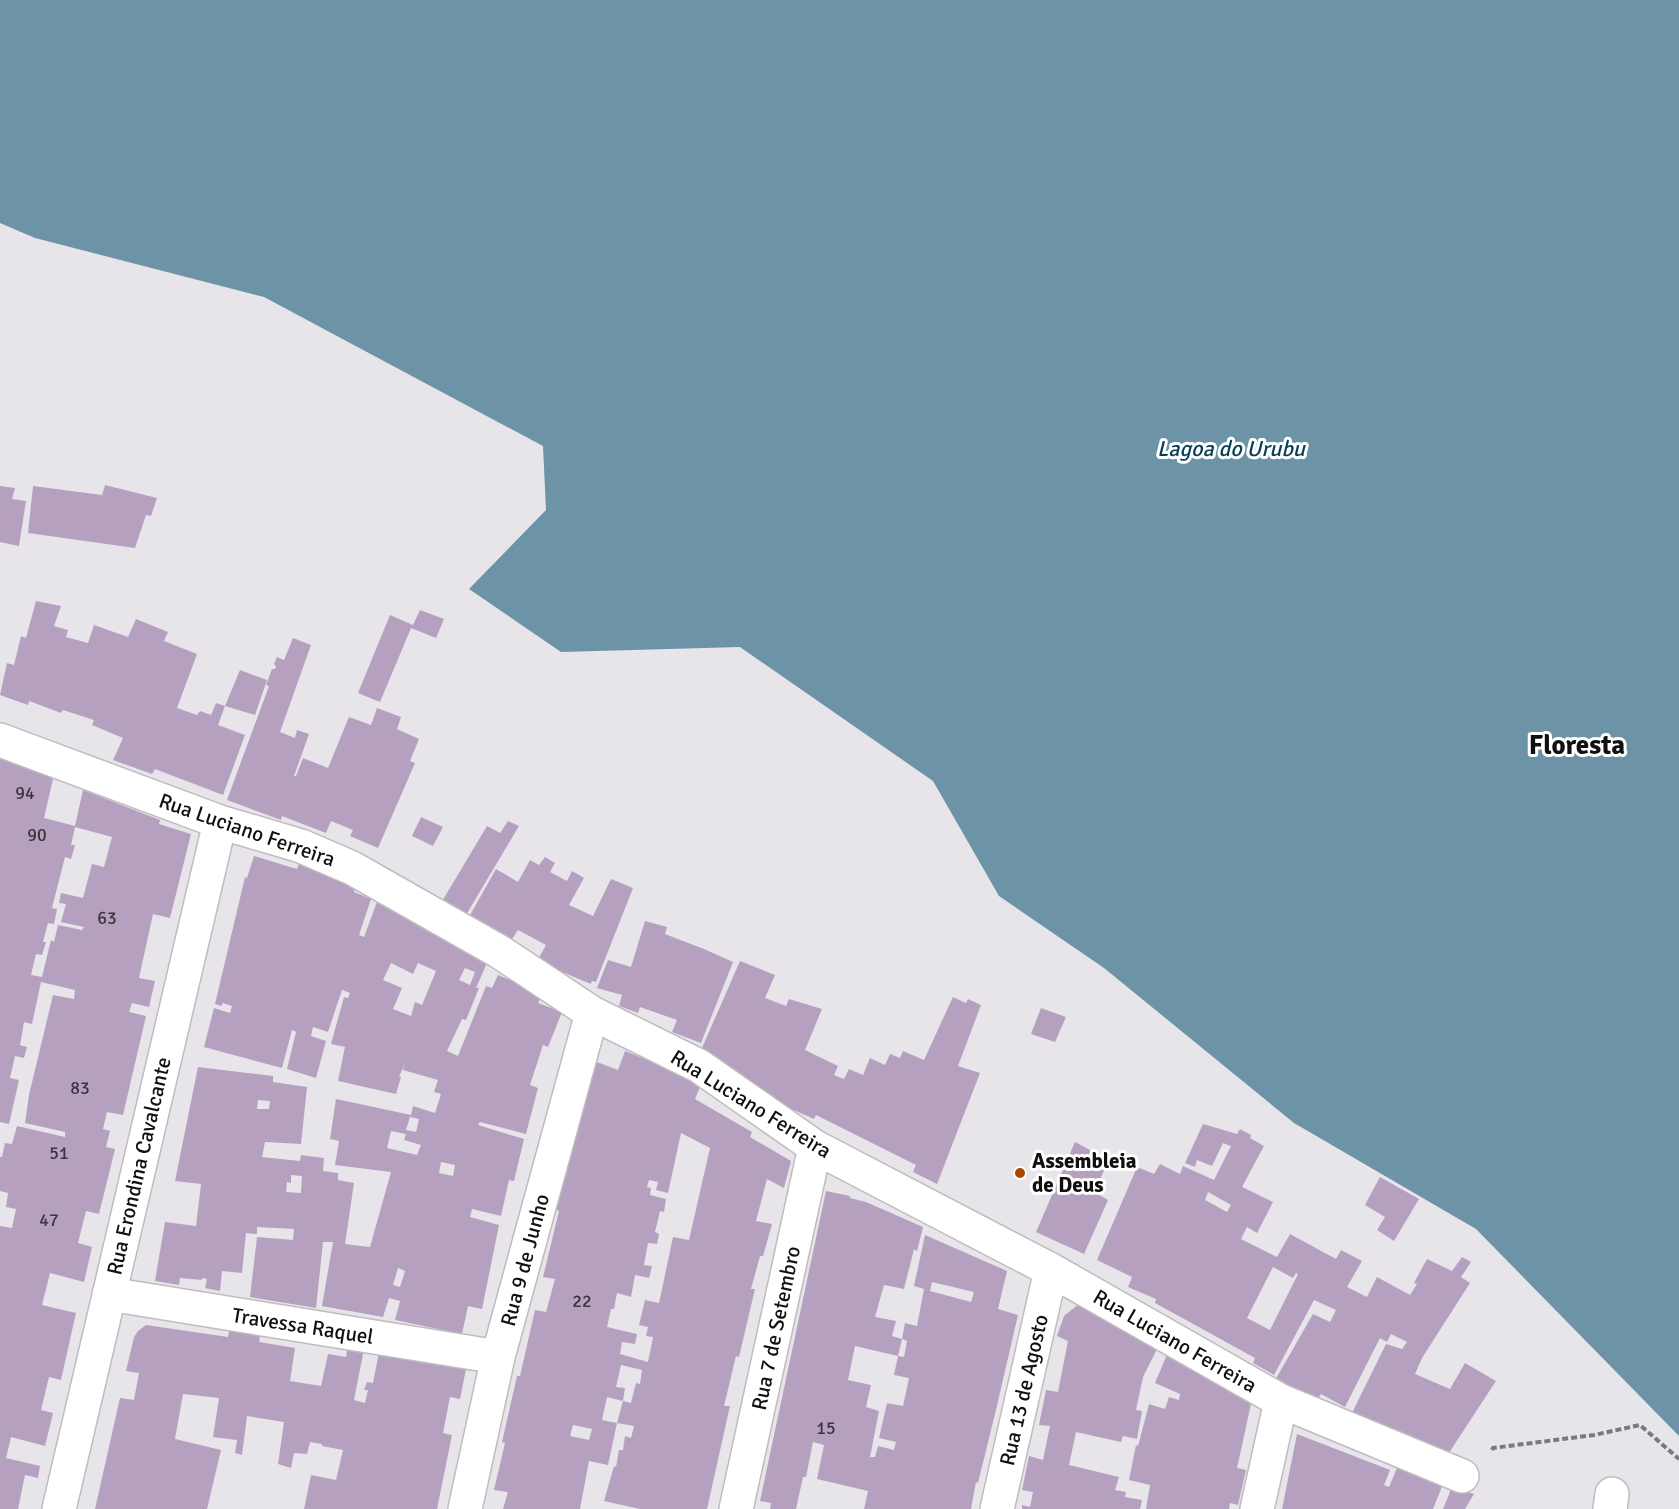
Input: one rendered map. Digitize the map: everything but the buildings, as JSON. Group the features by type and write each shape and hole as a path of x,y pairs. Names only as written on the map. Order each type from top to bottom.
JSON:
{"street":[{"name":"Rua Luciano Ferreira","path":"0,740 220,822 301,846 352,868 500,952 592,1013 699,1066 815,1147 1051,1270 1281,1401 1462,1476"},
{"name":"Rua Erondina Cavalcante","path":"59,1509 220,822"},
{"name":"Rua 9 de Junho","path":"465,1509 498,1357 592,1013"},
{"name":"Rua 7 de Setembro","path":"736,1509 815,1147"},
{"name":"Rua 13 de Agosto","path":"997,1509 1051,1270"},
{"name":"Travessa Raquel","path":"109,1294 498,1357"},
{"path":"1257,1509 1281,1401"}],"path":[{"path":"1462,1476 1494,1448 1594,1435 1640,1425 1679,1459"}],"water":[{"name":"Lagoa do Urubu","path":"0,0 1679,0 1679,1436 1476,1229 1294,1123 1104,968 999,896 933,781 740,647 561,652 469,589 546,510 543,446 264,297 35,238 0,223"}],"place":[{"name":"Assembleia de Deus","path":"1020,1173"}],"district":[{"name":"Floresta","path":"1577,745"}]}
